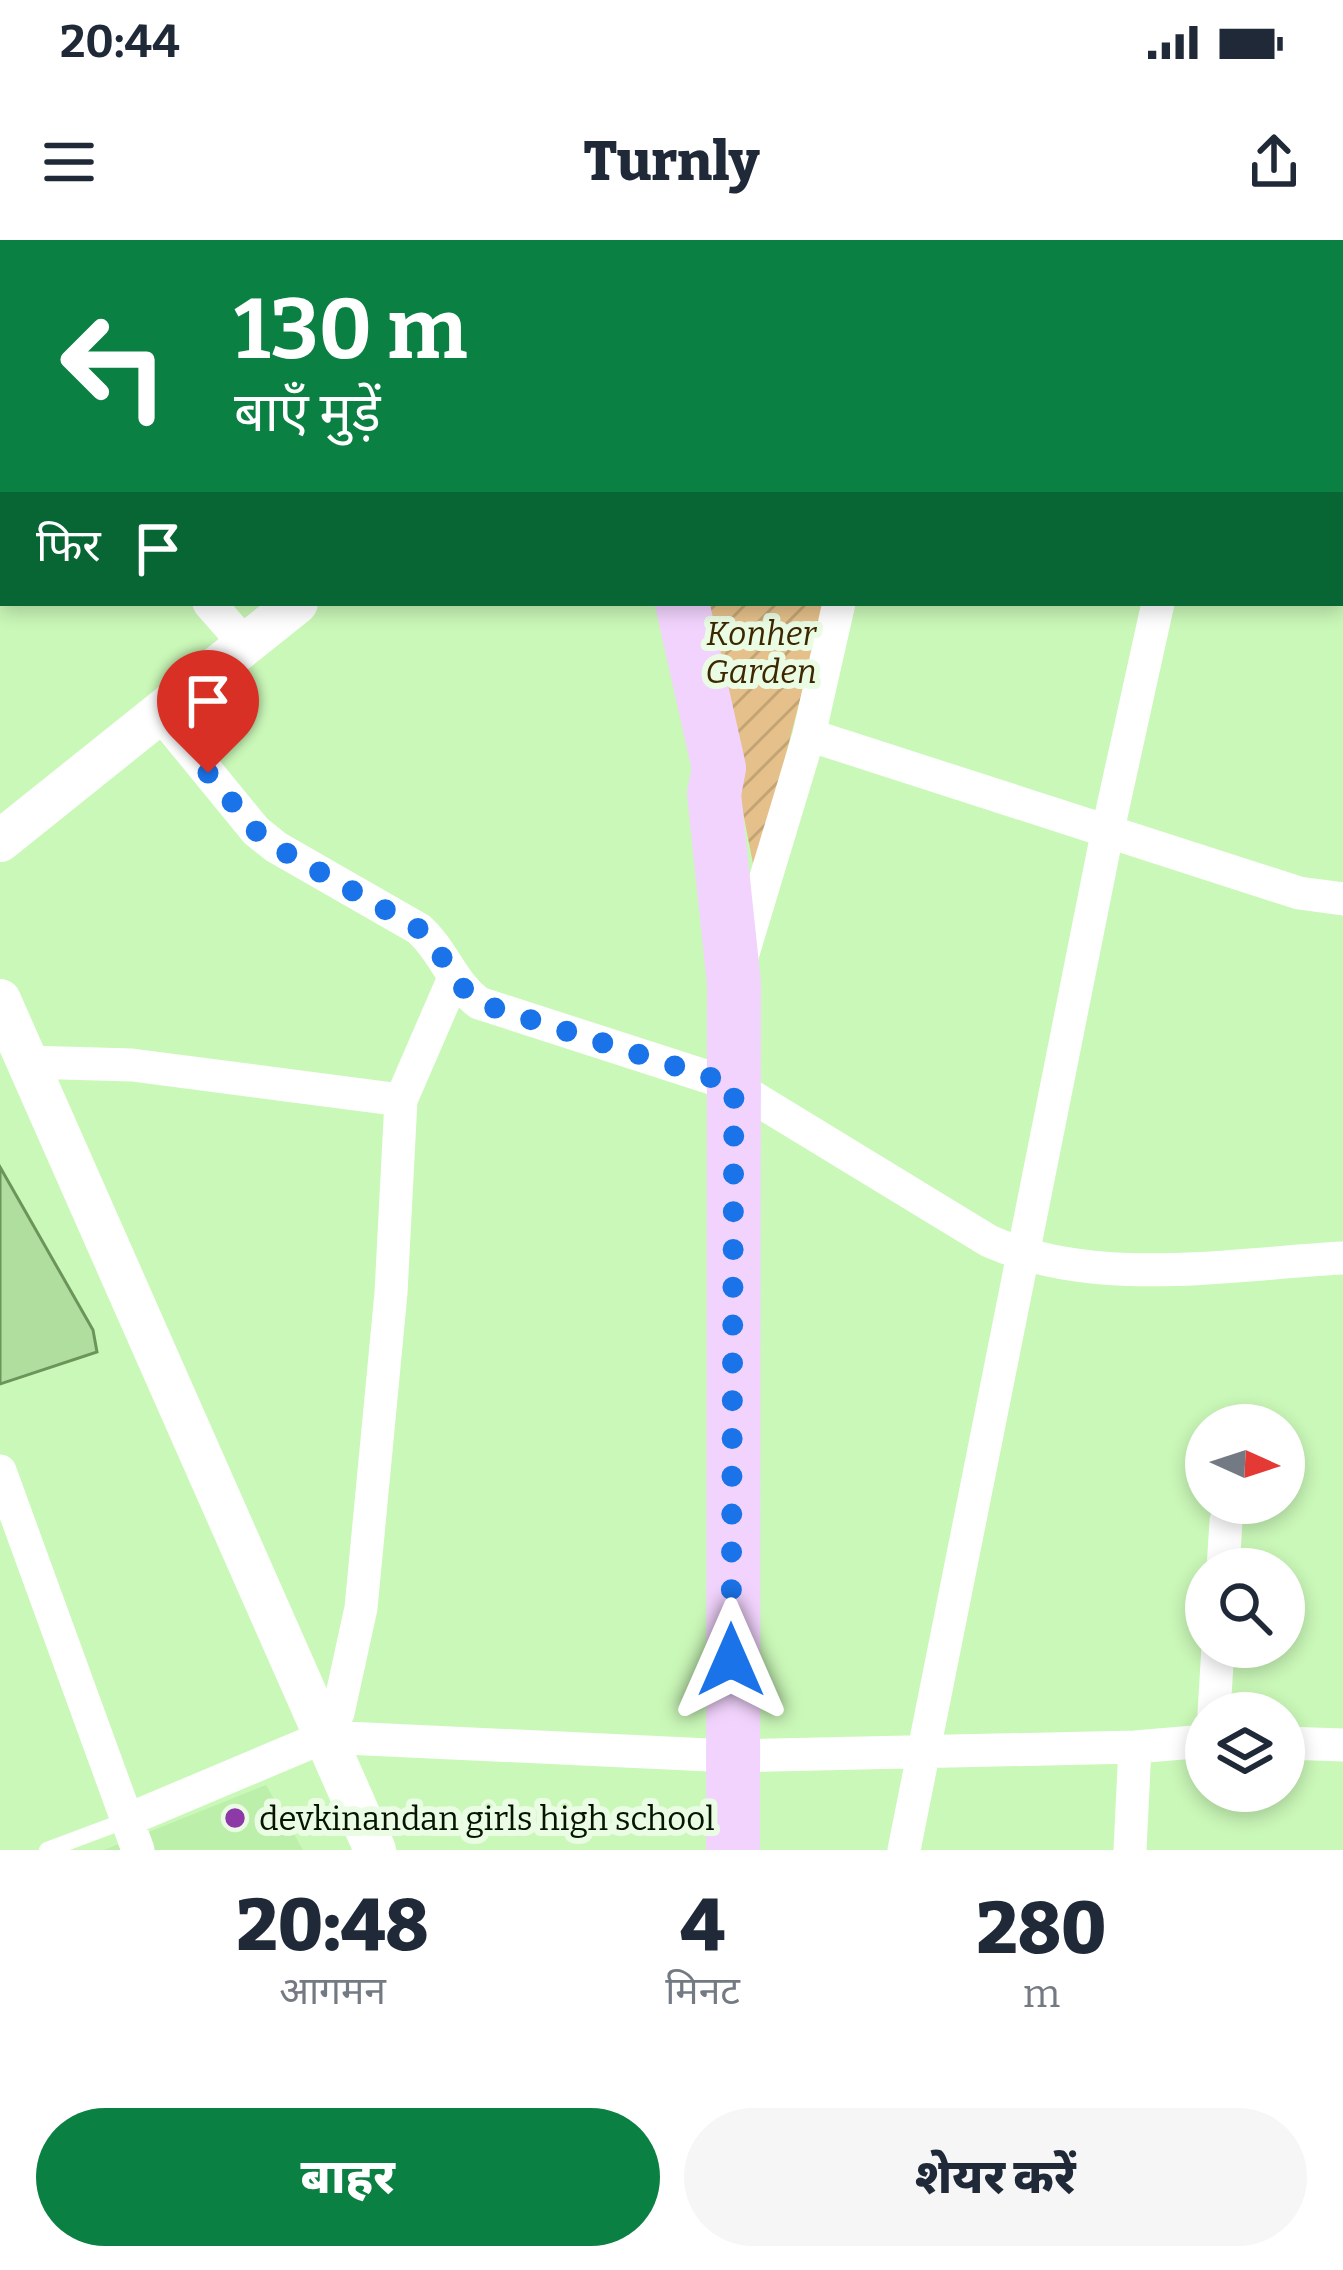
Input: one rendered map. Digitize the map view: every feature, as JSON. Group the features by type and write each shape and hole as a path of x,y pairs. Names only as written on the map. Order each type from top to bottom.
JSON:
{"main road":[{"path":"660,606 704,781 714,794"},
{"path":"683,606 719,768 714,794 734,984 733,1850"}],"street":[{"path":"212,606 246,645"},
{"path":"0,841 293,606"},
{"path":"734,984 809,735 838,606"},
{"path":"904,1850 1156,606"},
{"path":"161,715 256,831 419,929 432,940 453,980 479,1003 734,1085 989,1241 1023,1256 1138,1269 1343,1258"},
{"path":"809,735 1299,893 1343,899"},
{"path":"325,1737 338,1713 361,1608 392,1293 401,1100 453,980"},
{"path":"0,1000 375,1850"},
{"path":"27,1062 132,1065 401,1100"},
{"path":"0,1471 132,1835 325,1737 730,1756 1185,1743"},
{"path":"1305,1744 1343,1745"},
{"path":"1130,1850 1135,1747"}],"lane":[{"path":"47,1850 132,1835"}],"shaded area":[{"name":"devkinandan girls high school","path":"266,1785 303,1850 104,1850"}],"green space":[{"name":"Konher Garden","path":"702,606 824,606 755,874"}],"building":[{"path":"0,1167 93,1330 97,1352 0,1384"}],"place":[{"name":"devkinandan girls high school","path":"235,1818"}],"route":[{"path":"208,773 256,831 276,847 432,940 453,980 479,1003 734,1085 731,1660"}]}
